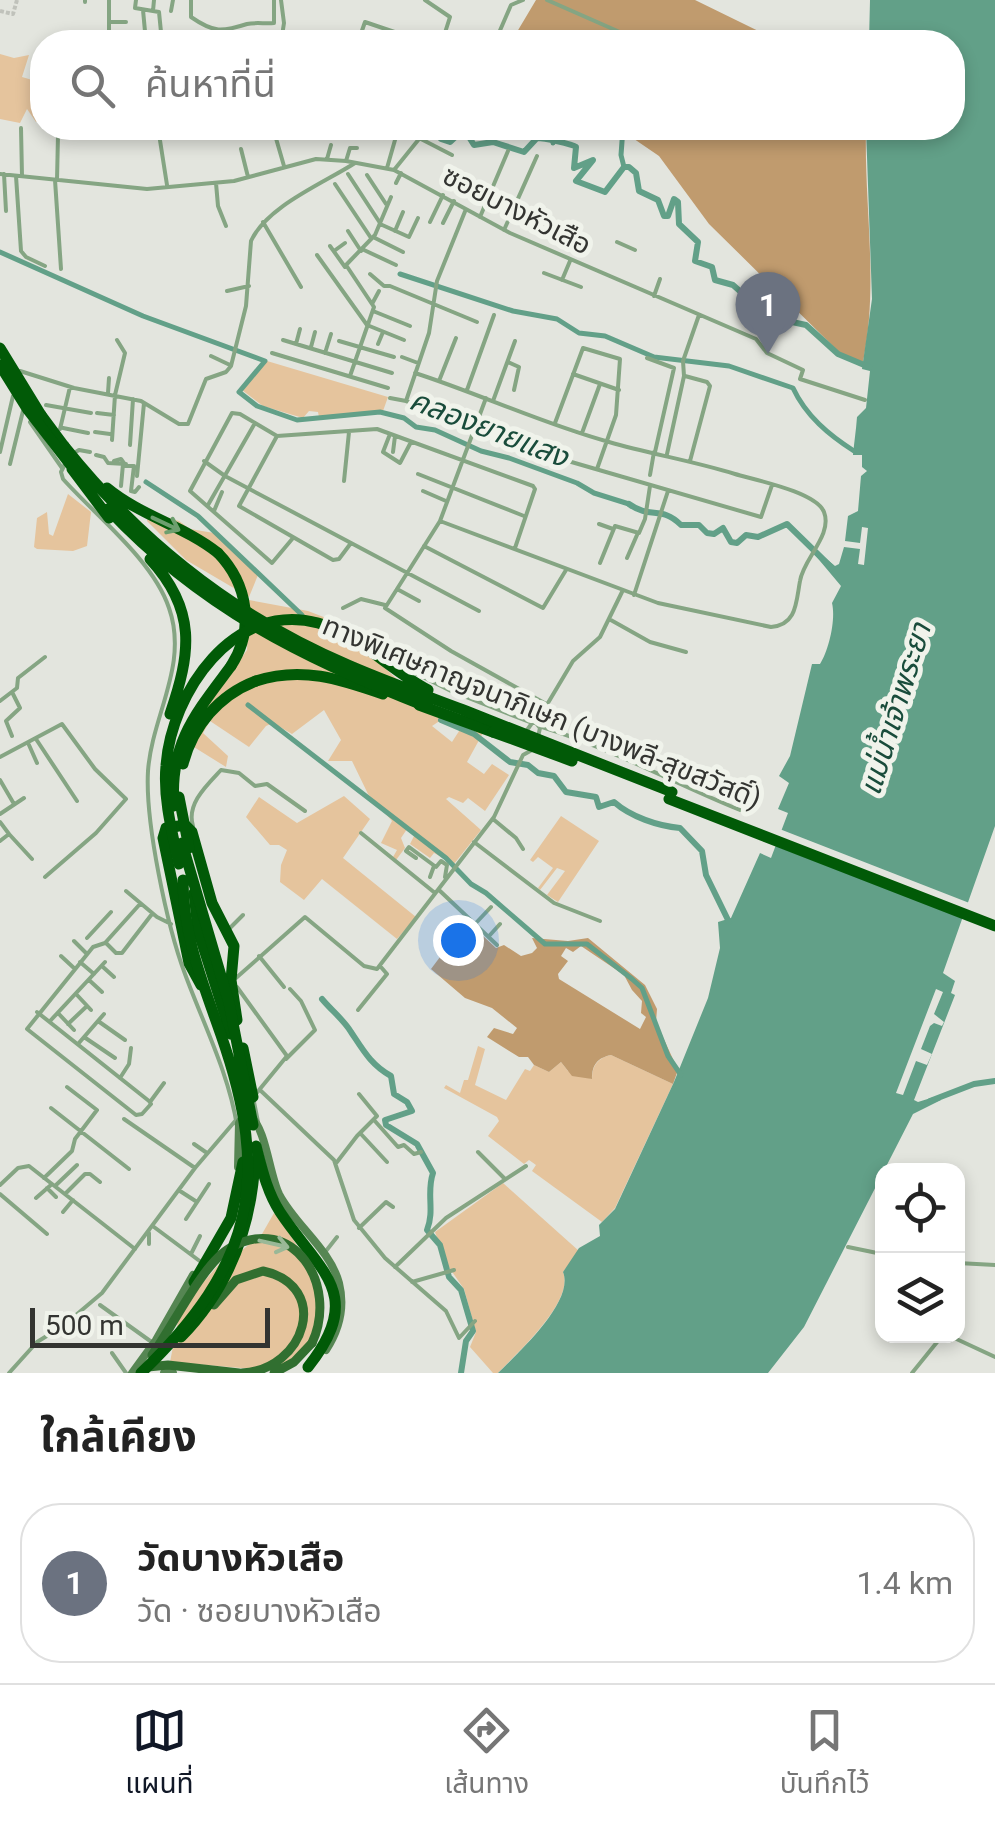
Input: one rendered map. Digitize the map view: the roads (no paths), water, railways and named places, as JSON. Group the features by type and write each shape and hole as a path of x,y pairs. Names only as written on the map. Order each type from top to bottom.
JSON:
{"highway":[{"name":"ทางพิเศษกาญจนาภิเษก (บางพลี-สุขสวัสดิ์)","path":"0,348 63,458 155,544 256,618 364,672 995,922"},
{"name":"ทางพิเศษกาญจนาภิเษก (บางพลี-สุขสวัสดิ์)","path":"0,364 63,458 143,544 215,603 296,651 428,707 995,922"},
{"path":"63,458 108,516 162,572 183,614 185,664 165,730 159,769 162,810 179,864"},
{"path":"63,458 131,506 218,553 243,592 246,618 240,650 188,724 175,762 183,882"},
{"path":"137,1373 204,1304 234,1247 249,1181 240,1120 183,882 166,788 170,734 194,680 238,637 268,622 297,619 333,628 417,685 571,753"},
{"path":"219,1028 202,988 185,922 182,769 201,723 230,694 264,678 306,673 339,679 428,707"},
{"path":"257,1093 232,990 235,951 212,903 194,840 185,825 164,830 162,838 227,995 256,1146 278,1208 322,1264 332,1285 336,1302 326,1341 303,1370"},
{"path":"155,1342 224,1232 238,1197 240,1120"},
{"path":"174,1344 207,1308 234,1259 250,1210 256,1146"}],"main road":[{"path":"137,1373 213,1263 230,1248 254,1240 272,1240 291,1248 308,1263 316,1276 322,1306 322,1321 312,1343 294,1362 274,1373"},
{"path":"263,1272 287,1282 297,1292 304,1323 296,1344 273,1366 240,1373 160,1365 137,1373 193,1329 236,1280 263,1272"},
{"path":"169,1373 198,1373"}],"street":[{"path":"109,0 109,30"},
{"path":"136,0 136,8 159,12 161,30"},
{"path":"153,11 154,0"},
{"path":"171,10 173,0"},
{"path":"192,0 191,17 208,28 225,30"},
{"path":"236,30 247,24 274,23 274,0"},
{"path":"282,0 283,30"},
{"path":"425,0 450,17 446,30"},
{"path":"500,30 511,5 523,0"},
{"path":"547,0 617,30"},
{"path":"143,10 145,30"},
{"path":"109,22 126,22"},
{"path":"362,30 365,22 389,30"},
{"path":"21,128 21,251 45,266"},
{"path":"58,140 61,269"},
{"path":"160,140 167,187"},
{"path":"276,140 284,166"},
{"path":"387,168 395,140"},
{"path":"394,170 419,140"},
{"path":"422,140 452,155"},
{"path":"328,159 331,145"},
{"path":"242,148 248,177"},
{"path":"346,160 350,148 357,148"},
{"path":"480,216 508,151"},
{"path":"504,230 537,156"},
{"name":"ซอยบางหัวเสือ","path":"2,174 138,189 216,183 328,159 387,168 570,261 756,339 767,353 802,370 800,379 865,400"},
{"path":"0,337 17,368 34,376 133,399 178,424 188,424 206,379 226,372 231,366 249,286 252,240 263,222 356,162"},
{"path":"396,183 401,173"},
{"path":"2,174 6,211"},
{"path":"348,174 380,224 410,236 418,218"},
{"path":"367,174 388,205"},
{"path":"216,183 226,226"},
{"path":"335,184 372,238 404,252"},
{"path":"430,222 443,195"},
{"path":"347,270 347,263 372,238 390,197"},
{"path":"443,223 454,202"},
{"path":"406,401 437,284 466,208"},
{"path":"395,230 403,212"},
{"path":"263,222 301,286"},
{"path":"348,231 362,250 396,266"},
{"path":"617,242 635,250"},
{"path":"345,243 332,249 373,307 410,326"},
{"path":"318,255 367,326 401,339 394,348"},
{"path":"562,280 570,261"},
{"path":"328,273 342,264"},
{"path":"544,272 581,287"},
{"path":"370,274 384,286 477,322"},
{"path":"338,286 352,277"},
{"path":"654,296 660,279"},
{"path":"228,291 249,286"},
{"path":"350,376 379,291"},
{"path":"350,303 364,292"},
{"path":"668,454 684,358 699,315"},
{"path":"467,391 494,316"},
{"path":"296,344 300,329"},
{"path":"311,348 316,332"},
{"path":"378,344 383,332"},
{"path":"325,353 331,334"},
{"path":"439,381 456,338"},
{"path":"95,432 112,437 115,395 125,353 117,340"},
{"path":"282,340 392,373"},
{"path":"339,340 394,357"},
{"path":"386,606 440,521 514,341"},
{"path":"555,424 585,348 616,357 622,364 616,416 597,469"},
{"path":"372,367 377,352"},
{"path":"272,353 388,388"},
{"path":"212,356 231,366"},
{"path":"402,357 418,363"},
{"path":"647,358 674,368 650,475"},
{"path":"507,362 519,367 514,390"},
{"path":"0,372 22,411 63,458 62,479 160,585 174,626 174,668 153,738 148,787 183,968 240,1120 238,1170 231,1201 201,1262 137,1373 112,1354"},
{"path":"414,373 607,442 668,454 772,485 818,503 826,524 802,568 792,617 778,627 686,610 634,595 440,521"},
{"path":"574,374 619,390"},
{"path":"0,452 13,396 34,376"},
{"path":"684,376 710,386 690,461"},
{"path":"108,393 109,378"},
{"path":"582,433 600,384"},
{"path":"70,387 61,428 88,433"},
{"path":"390,398 597,469 761,517 772,485"},
{"path":"130,445 133,399"},
{"path":"139,486 131,491 144,403"},
{"path":"46,405 114,414"},
{"path":"10,464 22,411"},
{"path":"294,538 272,563 190,488 232,414 240,414 277,436 377,429 534,487 514,550"},
{"path":"208,505 255,424"},
{"path":"344,481 349,432"},
{"path":"392,435 383,452 398,462 403,460 411,442"},
{"path":"392,435 393,452"},
{"path":"277,436 238,506 334,560 351,543"},
{"path":"213,445 223,451"},
{"path":"63,458 77,450 136,466"},
{"path":"204,462 480,611"},
{"path":"121,486 124,464"},
{"path":"136,466 137,476"},
{"path":"418,474 524,516"},
{"path":"628,558 646,513 650,486"},
{"path":"423,491 448,502"},
{"path":"634,595 668,491"},
{"path":"214,511 222,492"},
{"path":"599,524 613,529"},
{"path":"600,562 616,525 637,535"},
{"path":"424,546 544,608 566,570"},
{"path":"470,581 476,573"},
{"path":"397,589 419,601"},
{"path":"286,1058 236,984 236,977 305,917 364,966 371,970 380,966 493,819 523,755 520,743 579,654 600,637 623,591"},
{"path":"343,608 361,599 386,606 389,612 452,651 548,706"},
{"path":"610,620 650,642 686,652"},
{"path":"0,701 17,686 18,678 45,656"},
{"path":"401,666 450,691 644,766 740,810"},
{"path":"12,692 20,708 6,721 12,736"},
{"path":"0,757 62,724 95,769 126,800"},
{"path":"523,755 530,754 534,747 536,724"},
{"path":"36,739 77,801"},
{"path":"28,743 38,763"},
{"path":"194,840 192,810 221,770 238,774 255,786 268,784 305,811"},
{"path":"0,780 14,804"},
{"path":"45,877 133,797"},
{"path":"0,814 24,798"},
{"path":"493,819 523,848"},
{"path":"0,822 32,859"},
{"path":"361,833 497,945"},
{"path":"0,841 10,834"},
{"path":"474,842 554,903 600,921"},
{"path":"416,858 406,850 409,847 434,866"},
{"path":"430,877 441,860 447,865 443,875 446,878"},
{"path":"126,891 152,914 172,924"},
{"path":"140,904 105,943 94,947 74,968 27,1028 136,1115 142,1114 164,1083"},
{"path":"475,924 492,906"},
{"path":"87,938 110,912"},
{"path":"105,943 116,953 122,953 152,914"},
{"path":"228,932 236,918 243,915"},
{"path":"488,937 500,924"},
{"path":"74,941 87,954"},
{"path":"61,956 74,968"},
{"path":"234,1107 257,1093 315,1030 301,1000 259,956"},
{"path":"80,962 94,974"},
{"path":"51,1020 103,964 114,977"},
{"path":"358,1010 387,974 380,966"},
{"path":"89,980 102,992"},
{"path":"68,1024 89,1008 76,995"},
{"path":"37,1012 150,1102"},
{"path":"58,1013 74,1030"},
{"path":"76,1045 104,1014"},
{"path":"98,1021 126,1040"},
{"path":"84,1036 115,1058"},
{"path":"120,1078 129,1064 132,1048"},
{"path":"68,1087 104,1115"},
{"path":"257,1093 259,1126 278,1192 339,1282 341,1311 332,1340 303,1370"},
{"path":"257,1093 336,1163 350,1214 394,1267 446,1311 459,1338 475,1321"},
{"path":"336,1163 377,1115 359,1094"},
{"path":"51,1108 130,1169"},
{"path":"44,1178 72,1151 97,1110"},
{"path":"238,1135 243,1117 253,1118 259,1126"},
{"path":"124,1119 195,1168"},
{"path":"9,1373 37,1342 63,1326 102,1292 207,1153 240,1120"},
{"path":"374,1120 397,1147 404,1145 419,1153"},
{"path":"360,1133 387,1162"},
{"path":"194,1144 207,1153"},
{"path":"478,1152 505,1179"},
{"path":"36,1198 77,1165"},
{"path":"0,1185 23,1166 29,1166 51,1186 56,1197"},
{"path":"394,1267 461,1206 526,1166"},
{"path":"65,1194 84,1174 100,1182"},
{"path":"186,1219 209,1184"},
{"path":"51,1186 135,1250"},
{"path":"180,1191 197,1202"},
{"path":"0,1194 47,1234"},
{"path":"64,1212 72,1200"},
{"path":"360,1228 386,1202 392,1207"},
{"path":"154,1227 201,1262"},
{"path":"149,1233 149,1244"},
{"path":"191,1254 200,1236"},
{"path":"323,1254 337,1237"},
{"path":"848,1247 877,1253"},
{"path":"965,1263 995,1265"},
{"path":"412,1282 453,1270"},
{"path":"100,1305 155,1342"},
{"path":"912,1373 936,1343"},
{"path":"965,1343 995,1357"}],"water":[{"name":"แม่น้ำเจ้าพระยา","path":"870,0 995,0 995,826 943,973 955,981 951,993 955,995 914,1100 941,1100 913,1114 888,1163 875,1163 875,1188 804,1327 768,1373 498,1373 553,1311 561,1297 563,1272 579,1248 600,1236 599,1225 615,1209 708,998 720,948 718,922 731,918 760,853 771,858 788,813 778,809 789,783 779,776 790,756 812,664 820,664 826,651 832,603 841,586 815,555 818,552 835,566 844,547 860,549 858,564 864,565 868,528 862,527 860,543 845,541 848,516 858,511 861,476 867,471 862,467 862,455 853,455 857,417 866,408 870,371 862,369 872,299 866,140 965,140 965,30 869,30"}],"waterway":[{"path":"444,140 452,140"},
{"path":"471,140 474,145 493,142 524,152 535,140"},
{"path":"551,140 576,147 574,168 593,160 576,181 605,192 624,167 629,167 636,173 639,191 658,200 664,216 668,216 674,199 678,202 679,224 698,242 695,261 712,267 715,280 733,285 769,317 806,325 838,354 869,367"},
{"path":"622,140 624,167"},
{"name":"คลองยายแสง","path":"0,252 143,316 265,361 239,392 257,406 297,420 380,412 404,418 416,427 435,430 481,451 629,504"},
{"path":"400,274 513,311 557,319 579,333 605,336 654,357 729,366 793,388 819,424 854,451"},
{"path":"146,482 198,516 302,615"},
{"name":"คลองยายแสง","path":"629,504 668,516 681,525 699,525 707,533 714,534 723,528 731,542 737,543 746,535 758,537 787,524 832,568"},
{"path":"248,705 446,858 471,884 545,944 587,944 632,979 642,988 668,1056 681,1075"},
{"path":"441,720 474,734 510,762 554,776 566,792 596,797 599,807 614,802 645,820 680,828 702,851 706,875 729,922"},
{"path":"322,999 373,1062 391,1076 394,1094 407,1102 412,1111 385,1120 386,1125 417,1144 433,1173 427,1230 440,1245 449,1277 461,1290 473,1331 466,1341 461,1373"},
{"path":"930,1101 974,1084 995,1081"}],"tunnel":[{"path":"0,11 13,14 17,0"}],"place":[{"name":"วัดบางหัวเสือ","path":"768,354"}]}
